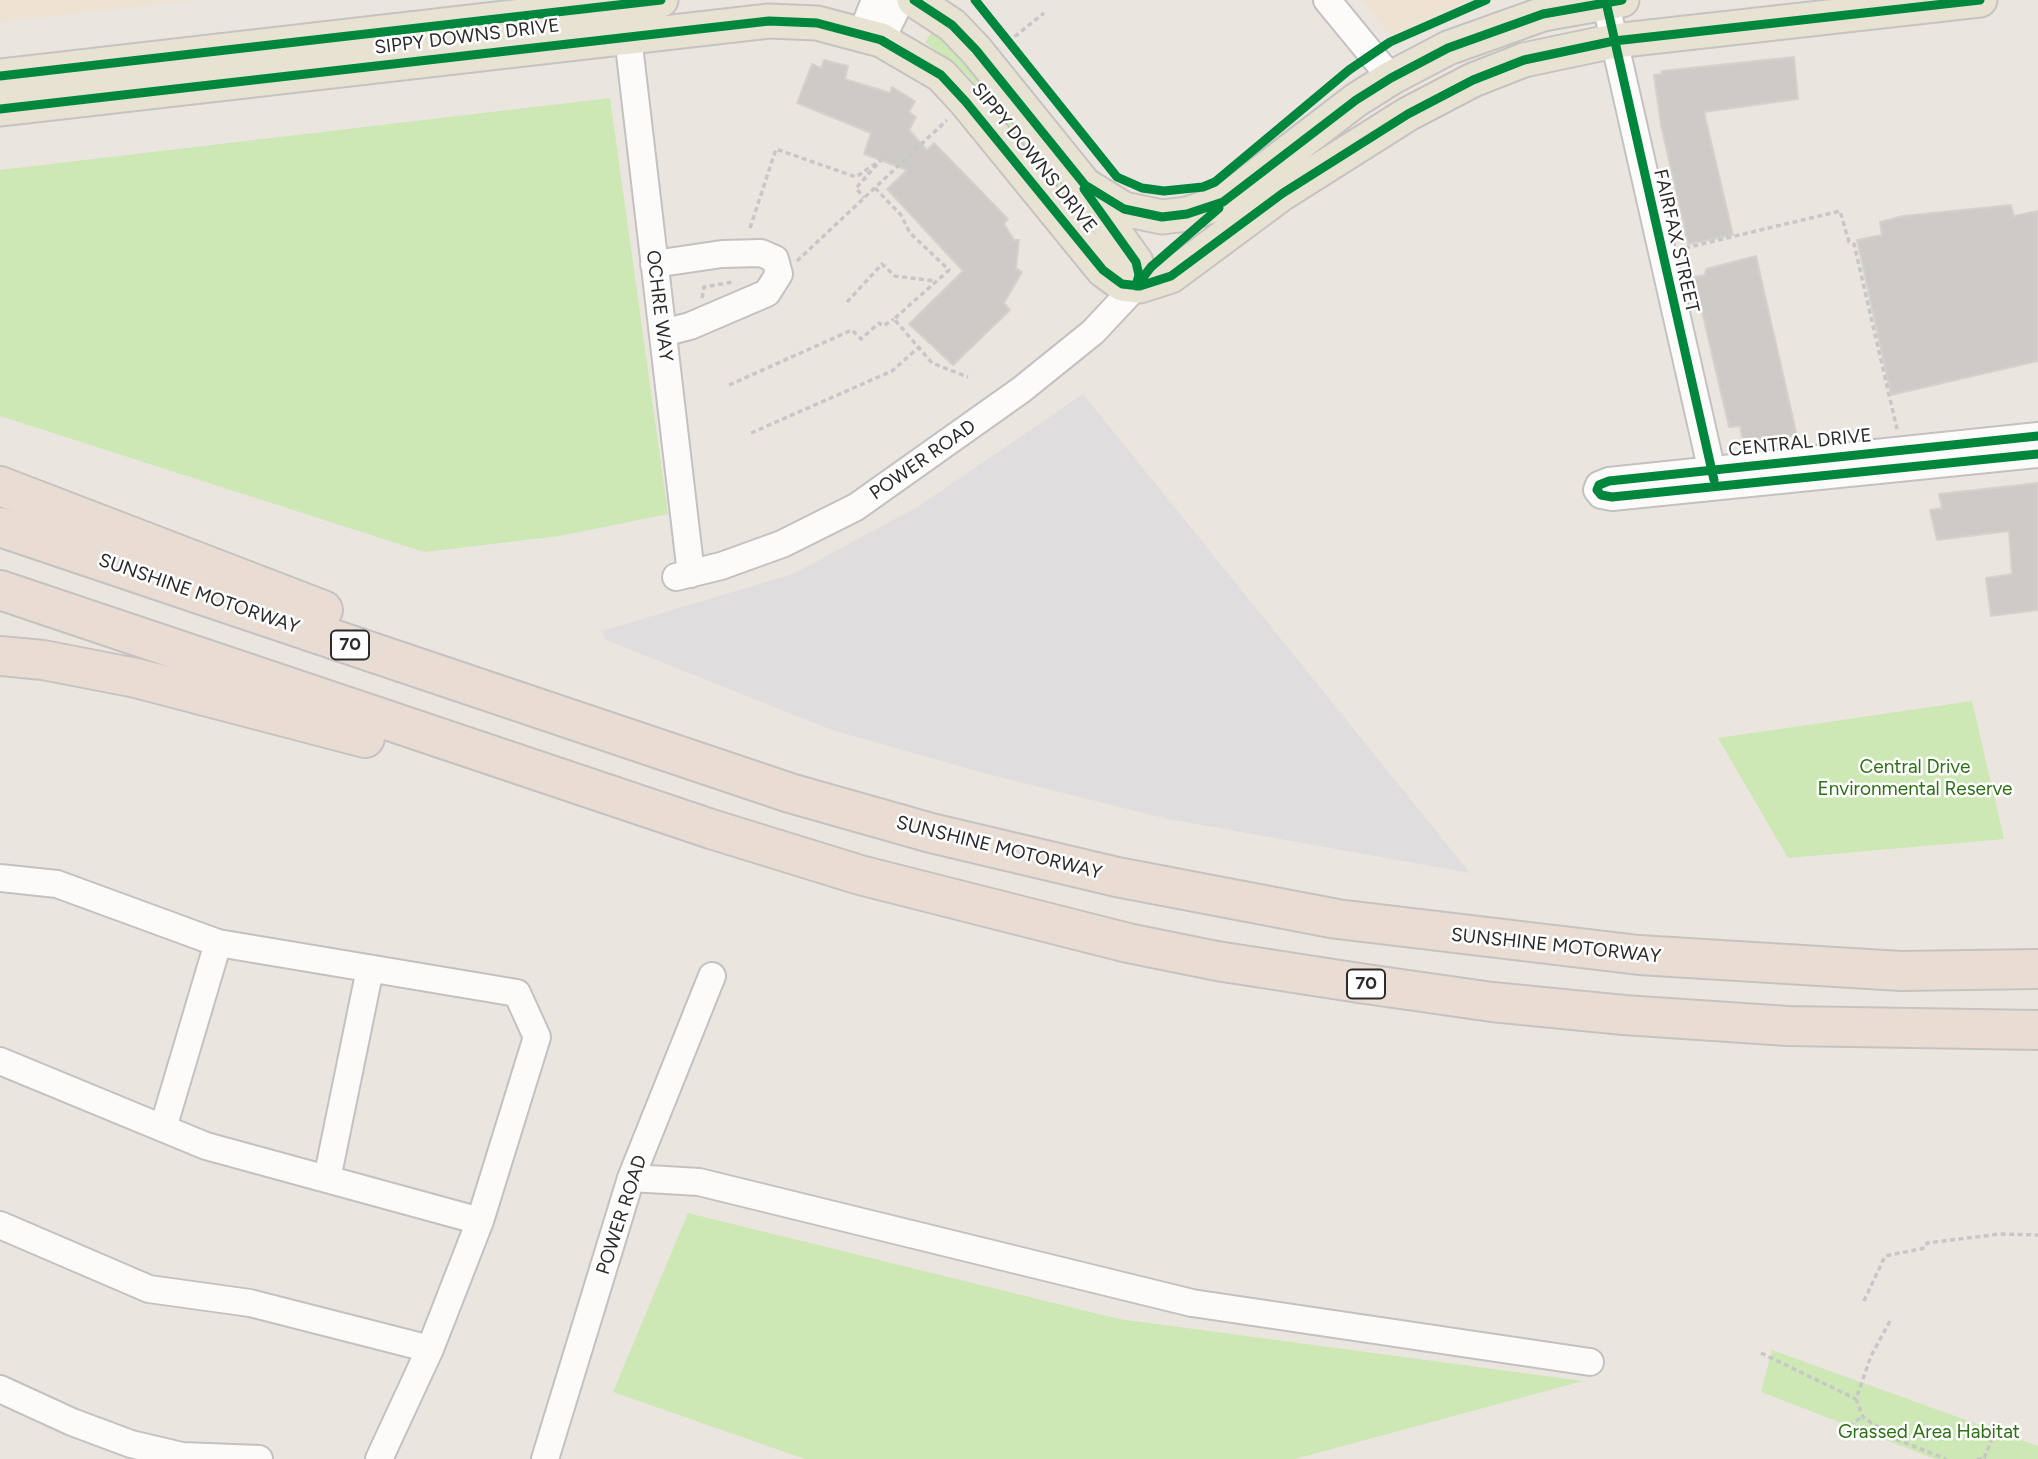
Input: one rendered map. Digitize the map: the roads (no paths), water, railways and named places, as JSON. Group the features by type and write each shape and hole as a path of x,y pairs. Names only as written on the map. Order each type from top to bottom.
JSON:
{"highway":[{"path":"0,486 431,651 684,743 700,764"},
{"name":"SUNSHINE MOTORWAY","path":"0,527 700,764 790,793 1018,856 1225,900 1337,919 1625,954 1901,971 2038,969"},
{"name":"70","path":"0,590 710,829 860,875 997,912 1217,961 1492,1002 1624,1016 1788,1026 2038,1030"},
{"path":"0,656 43,660 123,675 454,761 497,757"}],"main road":[{"name":"SIPPY DOWNS DRIVE","path":"0,76 661,0"},
{"name":"SIPPY DOWNS DRIVE","path":"914,0 952,25 976,50 1075,174 1115,205 1152,216 1187,215 1218,205 1315,130 1391,78 1448,48 1510,23 1611,1"},
{"path":"1136,286 1152,284 1171,276 1283,193 1442,95 1524,60 1614,41 1980,0"},
{"name":"SIPPY DOWNS DRIVE","path":"0,109 769,21 817,23 872,36 929,66 966,102 1103,270 1117,282 1136,286"},
{"path":"1075,174 1137,264 1139,275 1136,286"},
{"path":"1136,286 1151,267 1232,196"}],"street":[{"path":"872,36 875,0"},
{"path":"872,36 901,0"},
{"path":"1327,0 1391,78"},
{"name":"FAIRFAX STREET","path":"1611,1 1614,41 1713,479"},
{"name":"OCHRE WAY","path":"628,37 663,332 683,575"},
{"path":"654,264 749,252 767,254 778,266 777,281 767,293 690,326 663,332"},
{"name":"POWER ROAD","path":"683,575 747,557 823,526 895,482 1021,390 1093,332 1136,286"},
{"name":"CENTRAL DRIVE","path":"1713,479 2038,436"},
{"name":"CENTRAL DRIVE","path":"1713,479 2038,454"},
{"path":"0,878 57,884 218,943 517,993 537,1037 480,1221 430,1349 379,1459"},
{"path":"163,1128 218,943"},
{"path":"327,1179 370,969"},
{"name":"POWER ROAD","path":"545,1459 631,1178 712,976"},
{"path":"0,1061 206,1146 480,1221"},
{"path":"631,1178 699,1182 1192,1303 1590,1363"},
{"path":"0,1225 149,1289 250,1303 430,1349"},
{"path":"0,1389 72,1422 131,1444 182,1456 259,1459"}],"park label":[{"name":"Central Drive Environmental Reserve","path":"1915,778"},
{"name":"Grassed Area Habitat","path":"1929,1432"}]}
